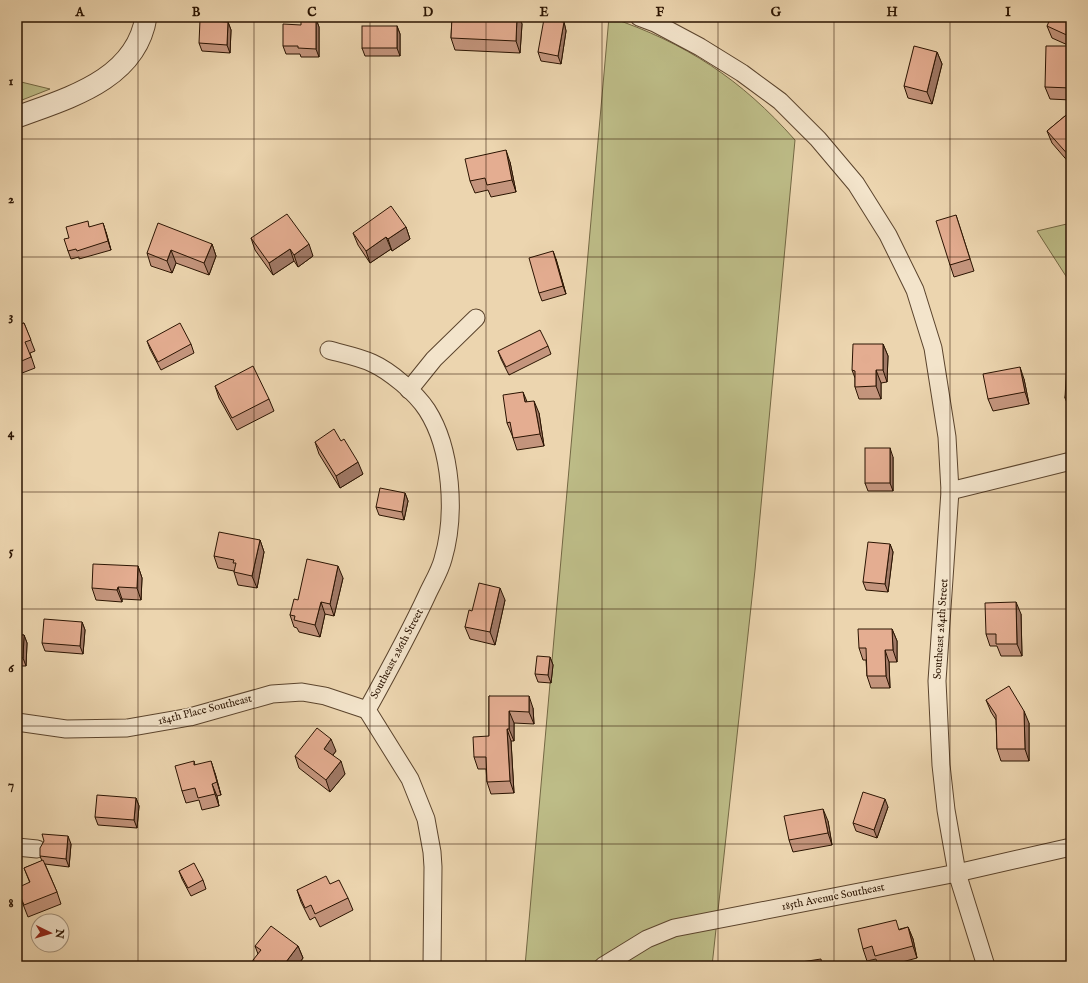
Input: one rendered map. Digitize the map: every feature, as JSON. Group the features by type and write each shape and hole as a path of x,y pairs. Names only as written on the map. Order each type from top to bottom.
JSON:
{"street":[{"path":"17,116 74,96 112,74 125,62 135,49 142,33 146,17"},
{"name":"Southeast 284th Street","path":"639,17 655,23 700,46 742,73 780,101 818,139 856,184 888,236 915,290 932,348 947,437 950,491 937,681 941,765 946,810 957,873 986,966"},
{"path":"409,390 434,359 476,318"},
{"name":"Southeast 286th Street","path":"329,350 372,363 392,374 409,390 427,409 439,435 447,463 450,491 449,529 443,560 416,618 367,710 410,779 426,819 433,867 432,966"},
{"path":"950,491 1071,461"},
{"name":"184th Place Southeast","path":"17,722 66,729 127,728 190,717 272,694 302,692 325,696 367,710"},
{"path":"17,847 37,849"},
{"name":"185th Avenue Southeast","path":"603,966 647,939 674,928 957,873 1071,847"}],"shaded area":[{"path":"609,17 637,27 663,39 711,65 754,99 775,118 795,140 755,570 712,966 525,966"},
{"path":"17,81 50,89 17,102"},
{"path":"1071,223 1071,284 1037,231"}],"building":[{"path":"452,17 517,17 516,41 451,38"},
{"path":"1051,17 1071,17 1071,37 1047,26"},
{"path":"301,19 316,19 316,49 298,48 298,46 283,46 283,24 301,25"},
{"path":"544,19 564,22 558,56 538,52"},
{"path":"200,20 228,22 227,45 199,43"},
{"path":"362,26 397,26 397,48 362,48"},
{"path":"914,46 937,52 927,92 904,86"},
{"path":"1046,46 1071,46 1071,88 1045,87"},
{"path":"1071,111 1071,158 1047,131"},
{"path":"506,150 512,180 487,185 485,178 470,181 465,159"},
{"path":"391,206 406,227 388,239 386,237 366,251 353,233"},
{"path":"287,214 309,244 294,255 290,249 269,263 251,238"},
{"path":"956,215 970,259 950,265 936,221"},
{"path":"88,221 89,227 103,223 108,241 77,251 76,249 68,251 64,239 69,238 66,227"},
{"path":"158,223 212,244 204,263 171,250 167,261 147,253"},
{"path":"553,251 563,286 539,293 529,258"},
{"path":"24,323 31,340 25,342 31,357 17,363 17,325"},
{"path":"180,323 191,344 158,362 147,341"},
{"path":"540,330 548,346 506,367 498,351"},
{"path":"853,344 883,344 883,370 876,370 876,386 855,387 855,371 852,370"},
{"path":"1067,362 1071,362 1071,398 1065,398"},
{"path":"253,366 269,399 232,418 215,386"},
{"path":"1020,367 1025,392 988,399 983,374"},
{"path":"523,392 525,402 534,401 540,434 513,438 510,422 507,423 503,395"},
{"path":"334,429 341,441 344,439 358,462 336,476 315,442"},
{"path":"865,448 890,448 890,483 865,483"},
{"path":"380,488 405,493 402,512 376,507"},
{"path":"219,532 260,540 252,576 234,572 236,563 233,563 234,560 214,556"},
{"path":"868,542 890,544 885,584 863,582"},
{"path":"307,559 338,566 330,604 321,602 315,625 294,620 295,616 290,615 294,599 298,600"},
{"path":"93,564 138,566 137,588 118,587 117,590 92,588"},
{"path":"479,583 500,588 490,632 465,627 469,610 472,611"},
{"path":"1016,602 1017,644 996,644 996,634 986,634 985,603"},
{"path":"44,619 82,622 80,646 42,643"},
{"path":"858,629 892,629 893,650 885,650 886,676 867,676 866,648 859,648"},
{"path":"17,635 24,635 23,658 17,658"},
{"path":"537,656 550,657 548,675 535,674"},
{"path":"1009,686 1024,711 1025,749 997,749 996,715 986,700"},
{"path":"489,696 529,696 529,712 509,711 509,729 507,729 510,781 487,782 486,757 474,757 473,737 489,736"},
{"path":"317,728 331,739 324,749 341,761 326,780 295,756"},
{"path":"1067,748 1071,748 1071,772 1068,772"},
{"path":"194,761 194,765 211,761 217,782 212,784 215,794 198,798 195,788 182,791 175,766"},
{"path":"863,792 885,799 874,830 853,823"},
{"path":"97,795 136,798 134,820 95,817"},
{"path":"823,809 828,833 789,840 784,816"},
{"path":"42,834 68,836 66,859 40,856 40,848 44,841"},
{"path":"43,860 57,892 24,905 17,888 30,882 24,868"},
{"path":"194,863 203,880 188,888 179,871"},
{"path":"326,876 330,884 339,880 348,898 315,914 311,905 305,908 297,890"},
{"path":"896,920 899,930 908,927 913,946 875,956 872,946 863,949 858,929"},
{"path":"271,926 298,946 283,966 275,961 274,966 252,966 253,960 261,950 255,946"},
{"path":"1071,955 1071,962 1068,956"},
{"path":"821,959 822,966 788,966 788,964"}]}
